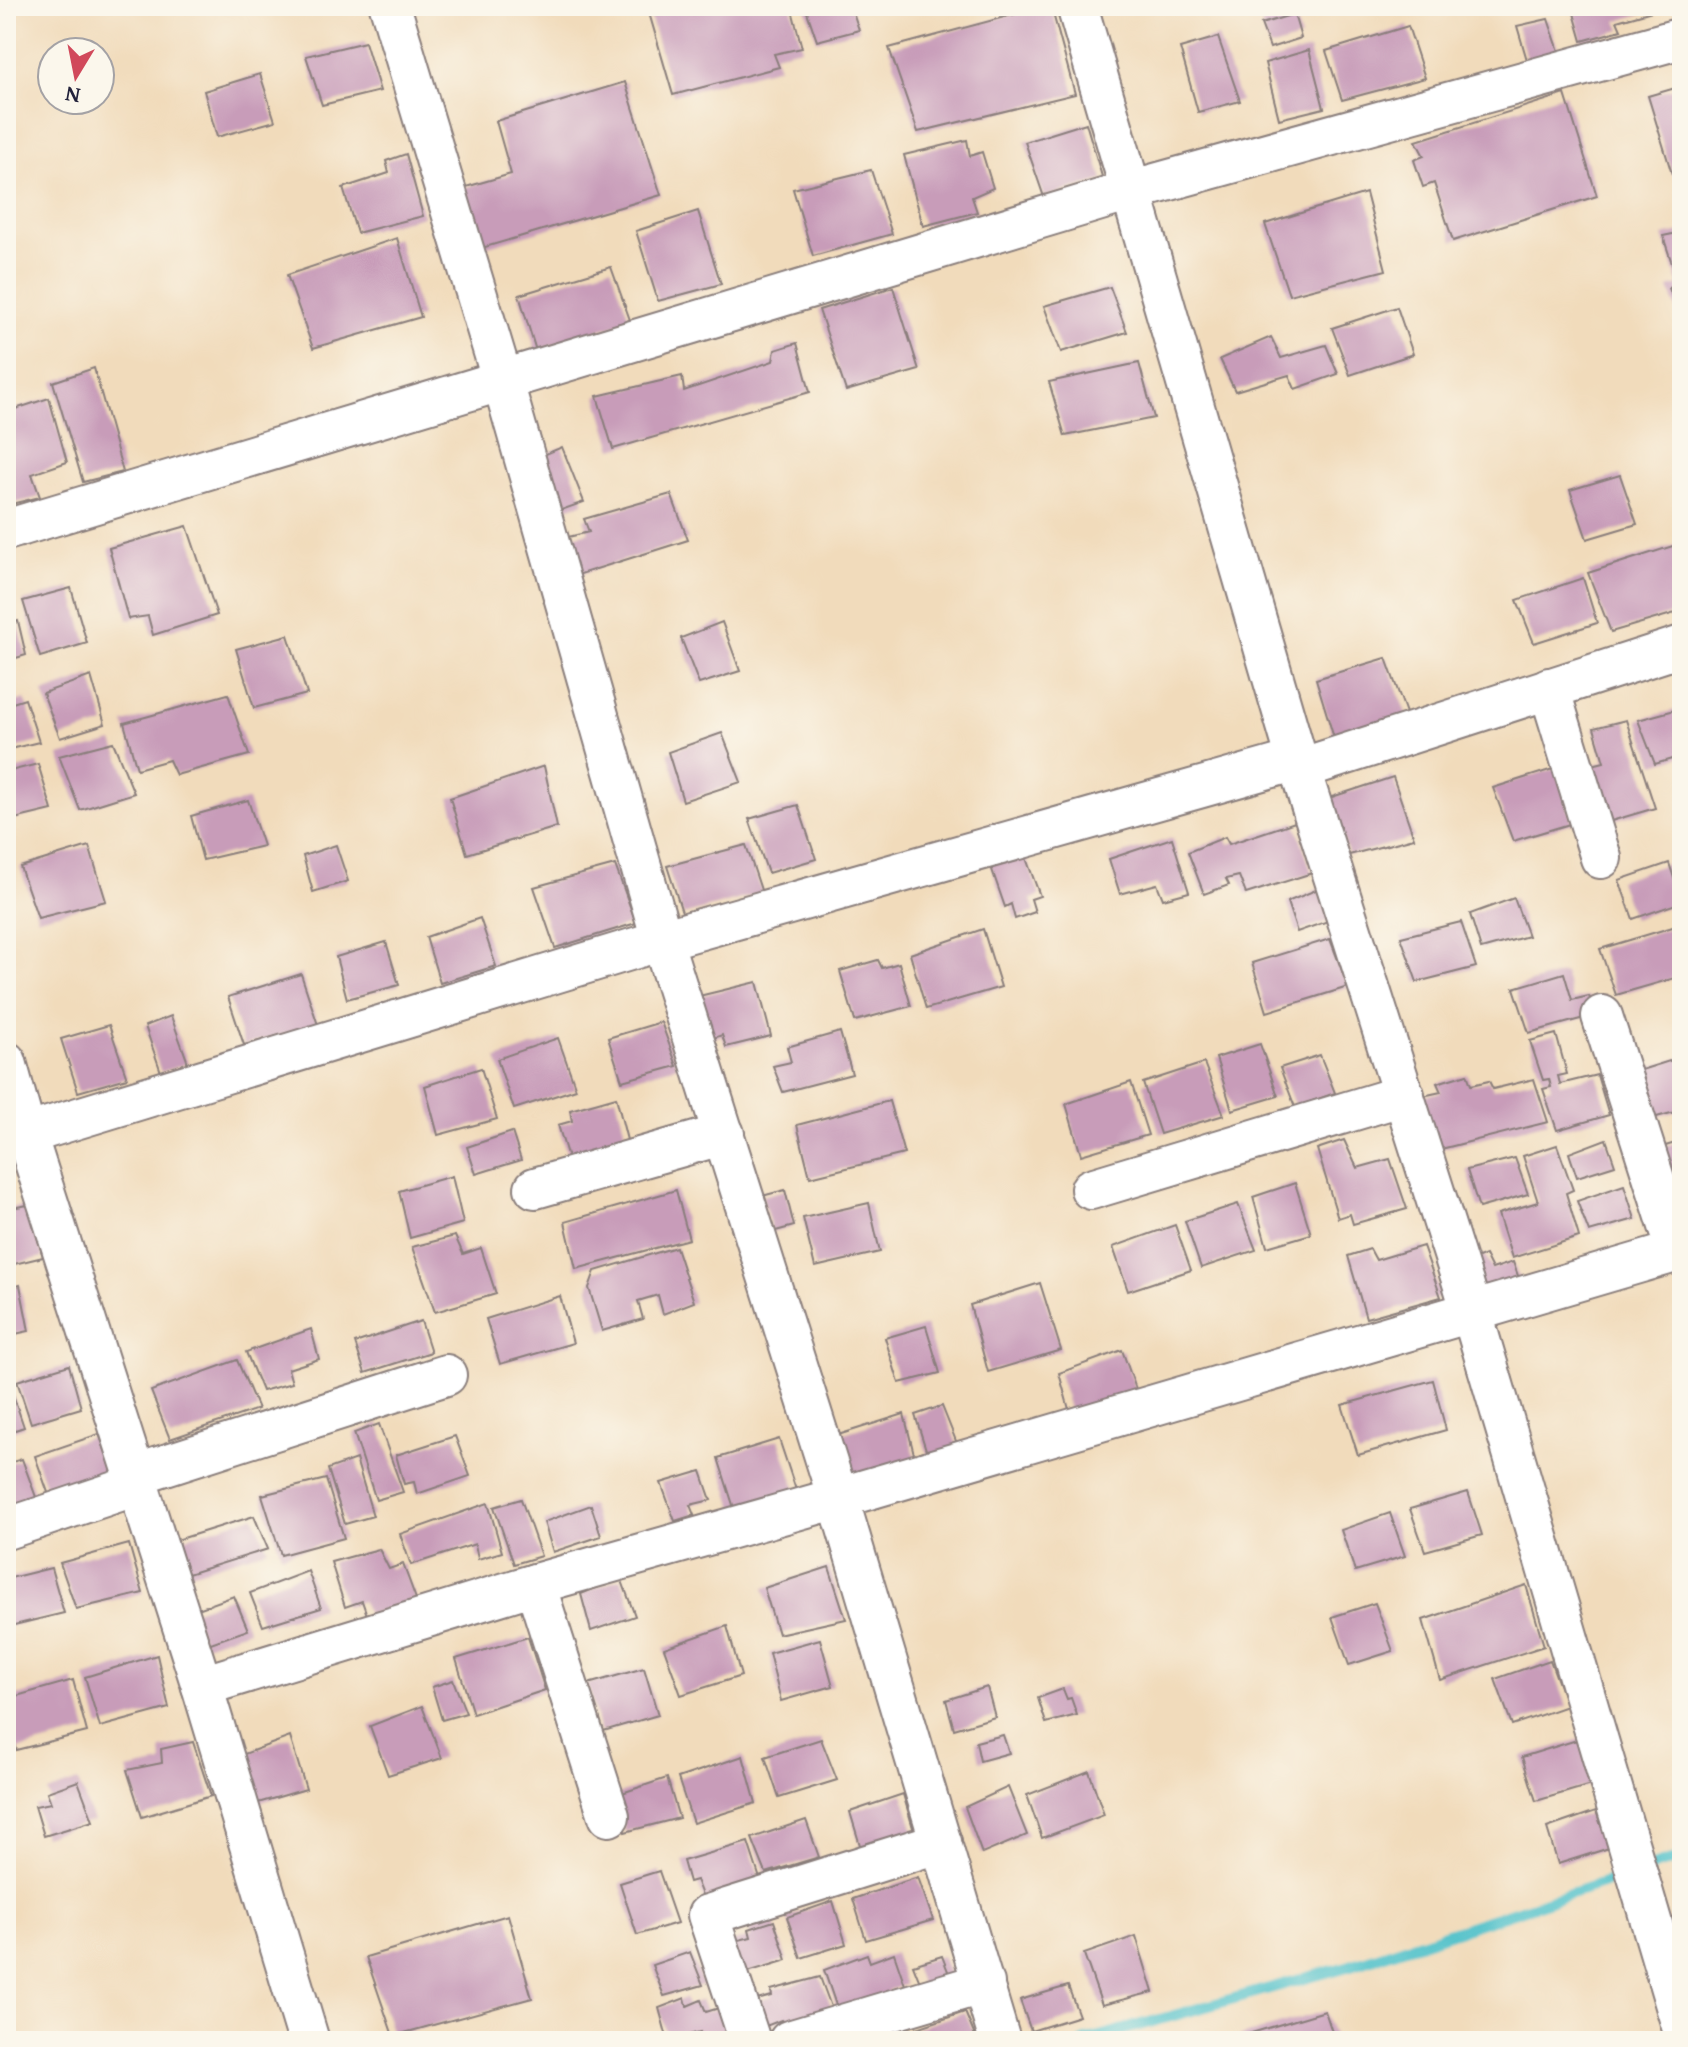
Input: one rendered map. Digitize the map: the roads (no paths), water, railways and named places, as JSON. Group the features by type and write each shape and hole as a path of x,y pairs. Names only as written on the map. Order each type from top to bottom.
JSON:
{"street":[{"path":"390,6 503,382 662,940 838,1498 998,2036"},
{"path":"1077,6 1299,764 1471,1312 1682,2026"},
{"path":"6,530 1130,191 1682,38"},
{"path":"16,1136 662,940 1299,764 1682,646"},
{"path":"1549,688 1601,858"},
{"path":"202,1686 535,1584 1680,1251 1602,1016"},
{"path":"6,1062 16,1136 136,1480 309,2041"},
{"path":"1091,1189 1404,1095"},
{"path":"535,1188 724,1134"},
{"path":"6,1529 136,1480 446,1375"},
{"path":"535,1584 609,1816"},
{"path":"750,2041 708,1915 941,1842"},
{"path":"789,2041 984,1983"}],"waterway":[{"path":"1084,2041 1349,1966 1682,1857"}]}
